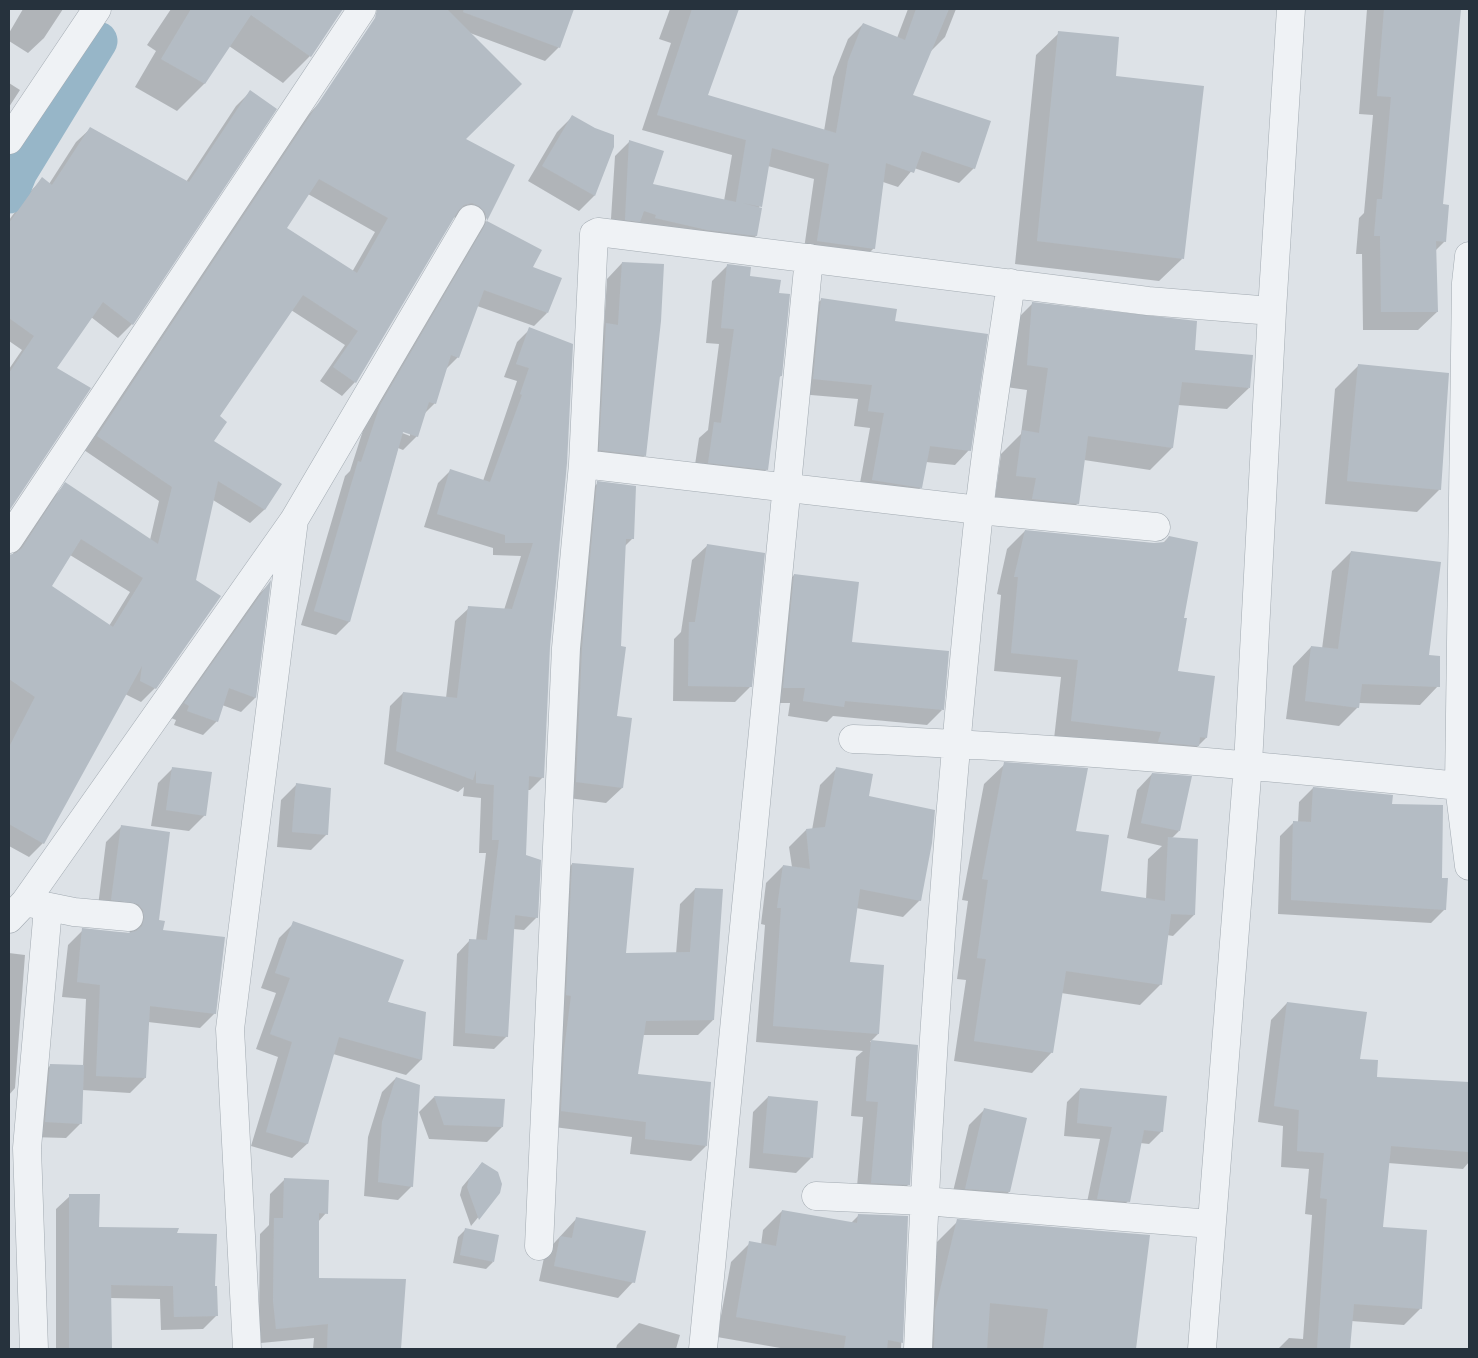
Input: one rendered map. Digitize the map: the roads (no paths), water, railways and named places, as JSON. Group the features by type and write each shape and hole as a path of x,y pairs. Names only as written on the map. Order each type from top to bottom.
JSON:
{"street":[{"path":"9,140 97,9"},
{"path":"9,539 362,9"},
{"path":"1202,1349 1248,764 1272,310 1291,9"},
{"path":"34,1349 18,1148 27,910 294,520 471,219"},
{"path":"539,1246 566,648 583,464 594,234 598,232 1148,301 1272,310"},
{"path":"1469,256 1466,283 1459,786 1469,866"},
{"path":"703,1349 809,258"},
{"path":"918,1349 924,1201 956,743 979,510 1011,283"},
{"path":"583,464 979,510 1156,528"},
{"path":"247,1349 230,1029 294,520"},
{"path":"853,740 956,743 1248,764 1459,786"},
{"path":"27,910 130,917"},
{"path":"816,1196 924,1201 1211,1224"}],"waterway":[{"path":"9,194 18,172 98,41"}]}
